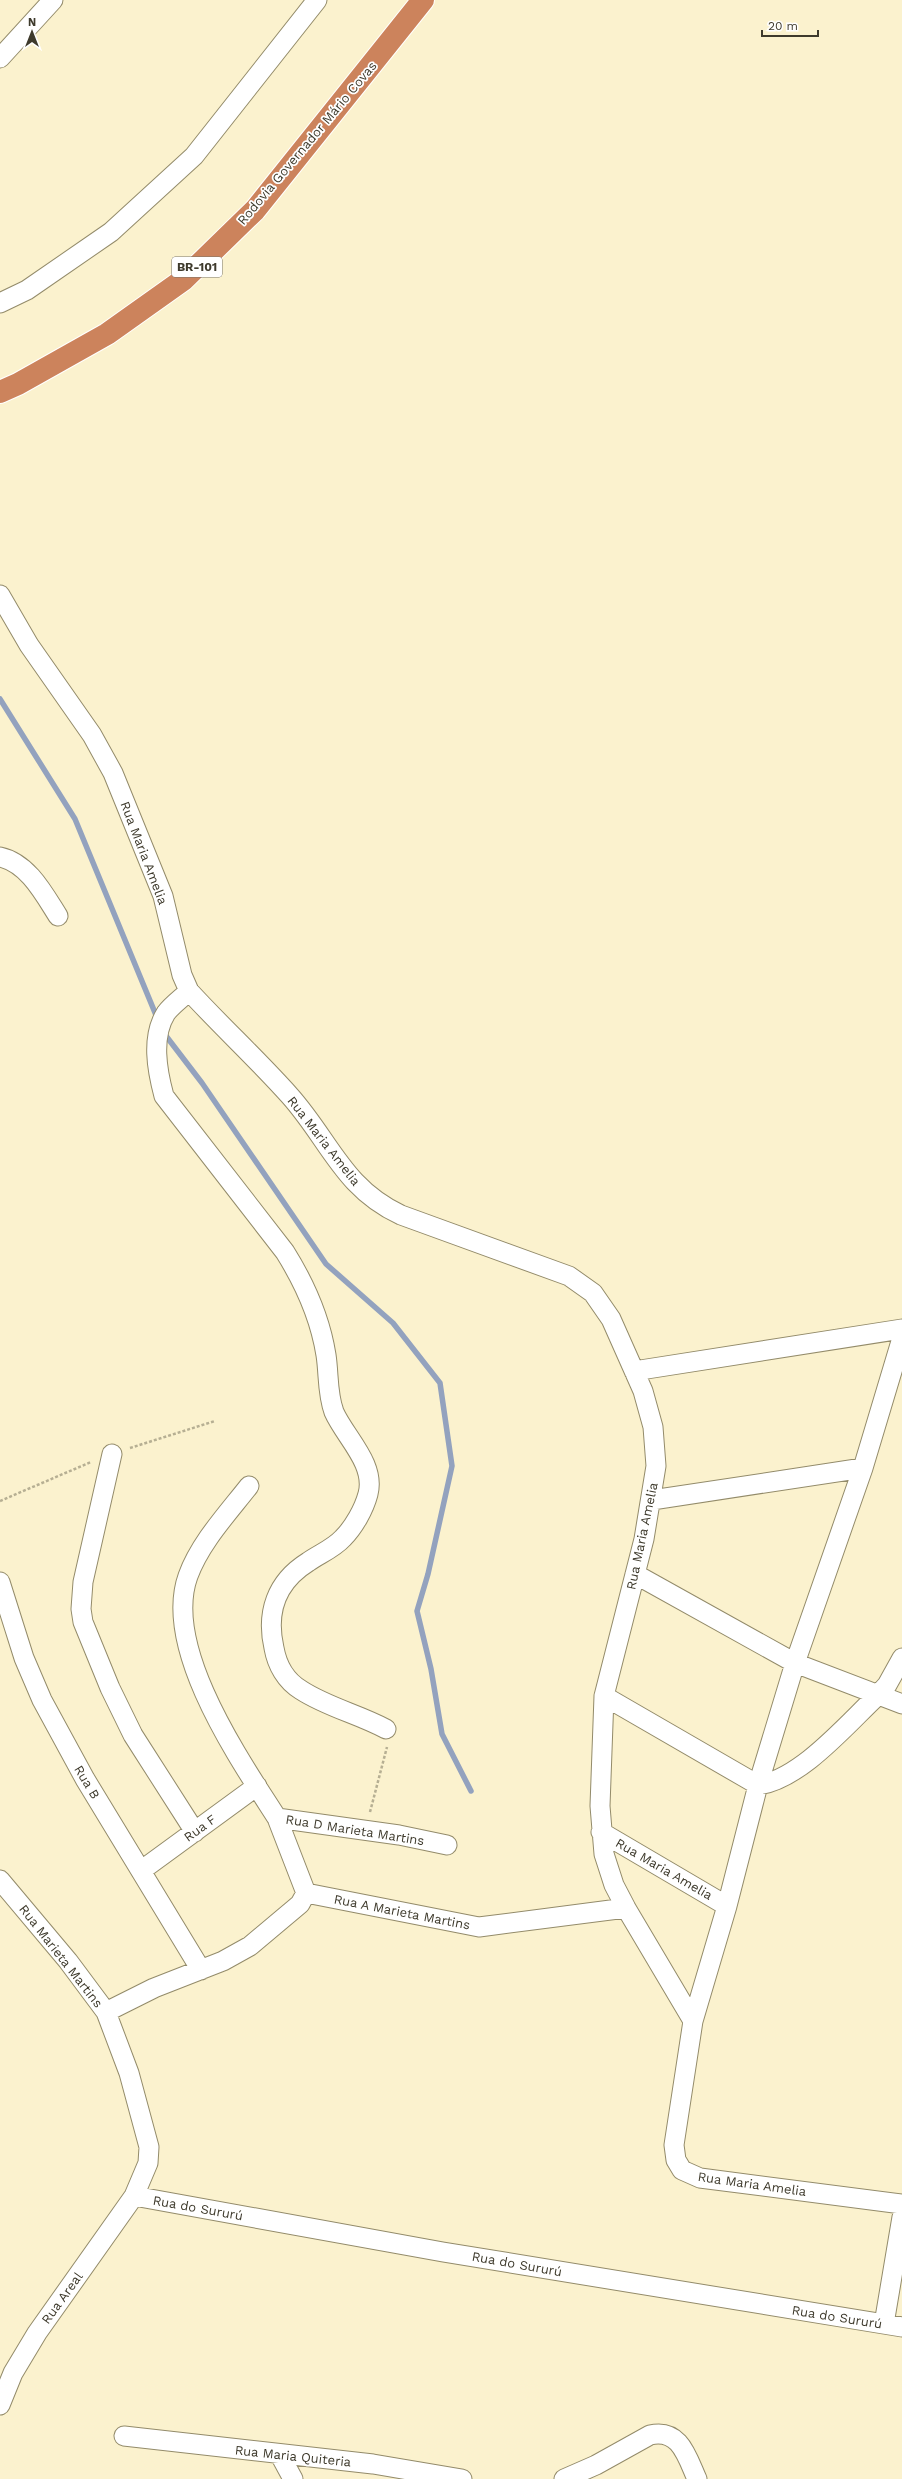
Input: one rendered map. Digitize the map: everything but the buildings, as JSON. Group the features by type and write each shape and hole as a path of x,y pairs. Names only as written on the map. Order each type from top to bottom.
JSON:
{"highway":[{"name":"Rodovia Governador Mário Covas","path":"0,392 18,384 107,334 183,280 255,210 423,0"}],"street":[{"path":"0,58 54,0"},
{"path":"0,303 27,290 111,232 194,156 317,0"},
{"name":"Rua Maria Amelia","path":"0,595 29,645 92,735 112,773 163,896 182,975 189,991 292,1098 347,1175 362,1190 384,1207 401,1215 570,1276 593,1293 611,1319 643,1391 653,1427 656,1466 652,1500 604,1696 600,1792 601,1832 604,1854 614,1885 693,2021"},
{"path":"0,857 19,866 30,875 58,916"},
{"path":"189,991 167,1013 158,1039 159,1078 164,1096 285,1252 300,1277 316,1314 323,1337 330,1397 334,1412 365,1467 369,1482 368,1494 356,1521 342,1539 306,1562 290,1576 272,1608 270,1630 275,1653 284,1676 300,1690 328,1705 386,1730"},
{"path":"634,1371 902,1329"},
{"name":"Rua Maria Amelia","path":"902,1338 862,1468 795,1663 758,1785 727,1906 693,2021 674,2145 676,2160 682,2170 700,2178 902,2204"},
{"path":"112,1454 83,1582 81,1609 83,1622 110,1688 133,1735 195,1832"},
{"path":"652,1500 862,1468"},
{"name":"Rua D Marieta Martins","path":"249,1486 216,1528 188,1576 183,1610 186,1639 200,1682 223,1729 277,1818 366,1830 447,1845"},
{"path":"635,1574 795,1663 877,1696 902,1704"},
{"name":"Rua B","path":"0,1582 24,1658 42,1700 85,1779 142,1870 201,1970"},
{"path":"604,1696 758,1785 769,1783 788,1774 877,1696 888,1686 902,1658"},
{"name":"Rua F","path":"142,1870 257,1786"},
{"path":"106,2012 154,1988 236,1955 261,1938 300,1904 306,1892 277,1818"},
{"name":"Rua Maria Amelia","path":"601,1832 727,1906"},
{"name":"Rua Marieta Martins","path":"0,1880 68,1961 106,2012 129,2073 149,2147 148,2163 134,2196"},
{"name":"Rua A Marieta Martins","path":"306,1892 479,1927 626,1908"},
{"name":"Rua do Sururú","path":"134,2196 458,2254 893,2326"},
{"name":"Rua Areal","path":"0,2405 13,2373 36,2333 134,2196"},
{"path":"893,2326 902,2218"},
{"path":"564,2479 596,2465 650,2435 660,2433 672,2437 678,2443 696,2478"},
{"name":"Rua Maria Quiteria","path":"124,2436 280,2455 373,2464 462,2479"},
{"path":"280,2455 293,2479"}],"path":[{"path":"366,1830 385,1758 388,1740 386,1730"}],"waterway":[{"path":"0,699 75,819 158,1020"},
{"path":"163,1032 202,1083 326,1264 393,1323 440,1383 452,1466 428,1574 417,1611 431,1669 442,1734 471,1791"}]}
